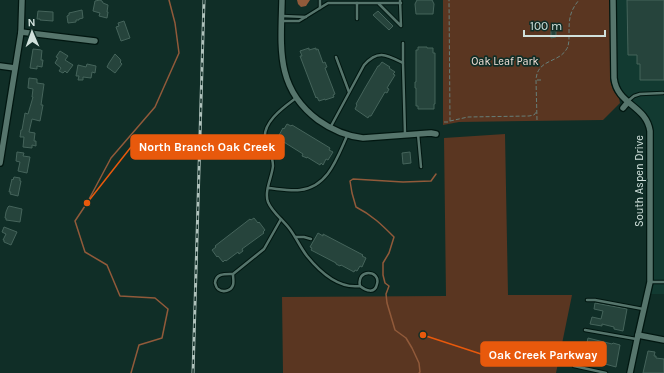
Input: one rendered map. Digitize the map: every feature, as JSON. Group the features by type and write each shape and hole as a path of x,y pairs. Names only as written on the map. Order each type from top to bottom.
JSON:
{"street":[{"path":"0,164 21,32 22,0"},
{"path":"282,0 282,59 284,71 288,83 297,98 304,108 315,118 338,132 363,138 405,134 436,134"},
{"name":"South Aspen Drive","path":"613,0 614,82 618,92 643,115 650,131 650,282 630,373"},
{"path":"21,32 95,41"},
{"path":"0,66 15,68"},
{"path":"623,108 628,102"},
{"path":"637,337 664,340"}],"lane":[{"path":"320,0 320,8"},
{"path":"282,18 306,17 328,3 400,2 401,26 378,3"},
{"path":"357,3 358,19"},
{"path":"403,43 405,134"},
{"path":"330,128 364,65 369,59 374,56 388,55 403,63"},
{"path":"336,57 349,93"},
{"path":"628,102 634,96 640,94 663,93"},
{"path":"297,98 282,108 268,125 266,131 265,140 271,153 273,164 267,200 271,208 288,227 307,255 322,272 335,282 354,287 360,286 367,291 375,288 378,278 372,273 364,273 360,277 360,286"},
{"path":"418,134 421,167"},
{"path":"268,188 301,190 317,185 325,178 335,162 347,135"},
{"path":"233,274 234,284 230,289 221,291 218,289 215,281 218,275 233,274 264,250 281,219"},
{"path":"295,237 311,239"},
{"path":"650,282 664,282"},
{"path":"587,300 595,300 643,309"},
{"path":"585,330 637,337"},
{"path":"574,366 606,373"}],"path":[{"path":"449,0 450,121"},
{"path":"537,120 537,74 542,66 562,55 567,49 569,44 570,15 579,0"},
{"path":"536,80 543,80"},
{"path":"444,122 468,117 529,116 534,115 537,111"}],"shaded area":[{"path":"297,0 310,0 306,6 301,7"},
{"path":"616,0 664,0 664,294 651,294 653,138 648,117 619,88 617,80"}],"green space":[{"name":"Oak Leaf Park","path":"443,0 610,0 610,80 613,90 619,98 620,103 603,120 459,122 443,125"},
{"path":"505,134 508,295 572,295 556,373 283,373 282,297 446,296 444,138"}],"building":[{"path":"100,0 108,5 107,18 99,16 100,13 93,11 95,1"},
{"path":"417,0 432,0 434,4 433,14 416,14 415,4"},
{"path":"627,0 664,0 664,80 640,80 640,64 637,64 637,55 628,55"},
{"path":"82,10 83,18 76,20 76,22 68,23 67,16 69,13"},
{"path":"38,11 53,12 53,21 37,19"},
{"path":"378,11 393,26 389,30 373,15"},
{"path":"124,21 130,38 121,41 116,27 119,26 118,23"},
{"path":"551,31 556,31 556,37 551,38"},
{"path":"418,47 433,48 433,53 435,53 434,109 418,109 418,106 416,106 416,50 418,50"},
{"path":"309,48 309,50 316,48 316,50 318,49 323,63 325,62 327,67 325,68 335,94 333,95 334,97 319,101 317,97 316,98 300,56 302,56 300,51"},
{"path":"33,49 42,50 42,67 37,66 37,69 30,68"},
{"path":"60,51 68,56 65,60 73,65 67,73 65,71 63,73 59,71 61,68 55,63 58,58 56,57"},
{"path":"115,54 120,59 122,64 115,73 107,67"},
{"path":"382,62 395,72 393,74 395,75 387,88 389,89 387,93 385,92 371,116 368,118 355,109 356,104 378,66"},
{"path":"87,64 96,66 95,73 92,72 91,78 83,77 83,80 78,80 79,76 76,76 78,65 86,67"},
{"path":"29,78 37,79 37,83 44,84 41,105 43,105 40,121 32,119 29,132 35,133 34,141 36,141 36,146 32,145 32,148 23,147 24,137 20,137 25,113 28,114 33,97 33,89 28,88"},
{"path":"287,124 292,125 330,148 329,150 333,152 328,160 326,159 323,165 302,156 303,154 279,139 280,138 278,137"},
{"path":"17,152 24,153 23,156 30,157 27,173 18,171 20,162 16,161"},
{"path":"410,152 411,163 403,164 402,153"},
{"path":"14,177 20,178 21,181 18,196 10,194 11,192 9,192 12,179 13,180"},
{"path":"9,206 22,209 20,222 6,220 6,212"},
{"path":"254,218 265,230 263,232 264,233 242,249 243,251 239,254 238,252 223,262 212,250 216,247 215,246 250,219 251,220"},
{"path":"4,227 17,232 11,245 3,240 6,234 2,232"},
{"path":"318,233 323,236 323,234 363,255 362,256 366,258 362,267 360,266 357,271 355,270 354,272 311,250 312,248 310,247"},
{"path":"595,303 627,309 623,331 602,324 602,326 590,324 592,317 601,319 603,311 594,309"},
{"path":"588,338 620,345 616,367 594,361 583,360"},
{"path":"648,351 655,352 654,356 656,356 656,358 664,359 664,373 643,373"}],"waterway":[{"path":"131,373 139,345 162,338 168,309 155,298 120,296 107,265 85,252 75,221 87,203 111,158 155,107 179,53 175,23 169,0"},
{"path":"419,373 419,363 406,338 395,330 387,303 386,294 389,286 385,283 383,263 389,253 394,237 381,224 356,207 350,181 353,179 403,182 431,181 436,174"}],"railway":[{"path":"193,373 204,0"}],"place":[{"name":"North Branch Oak Creek","path":"87,203"},
{"name":"Oak Creek Parkway","path":"423,335"}]}
